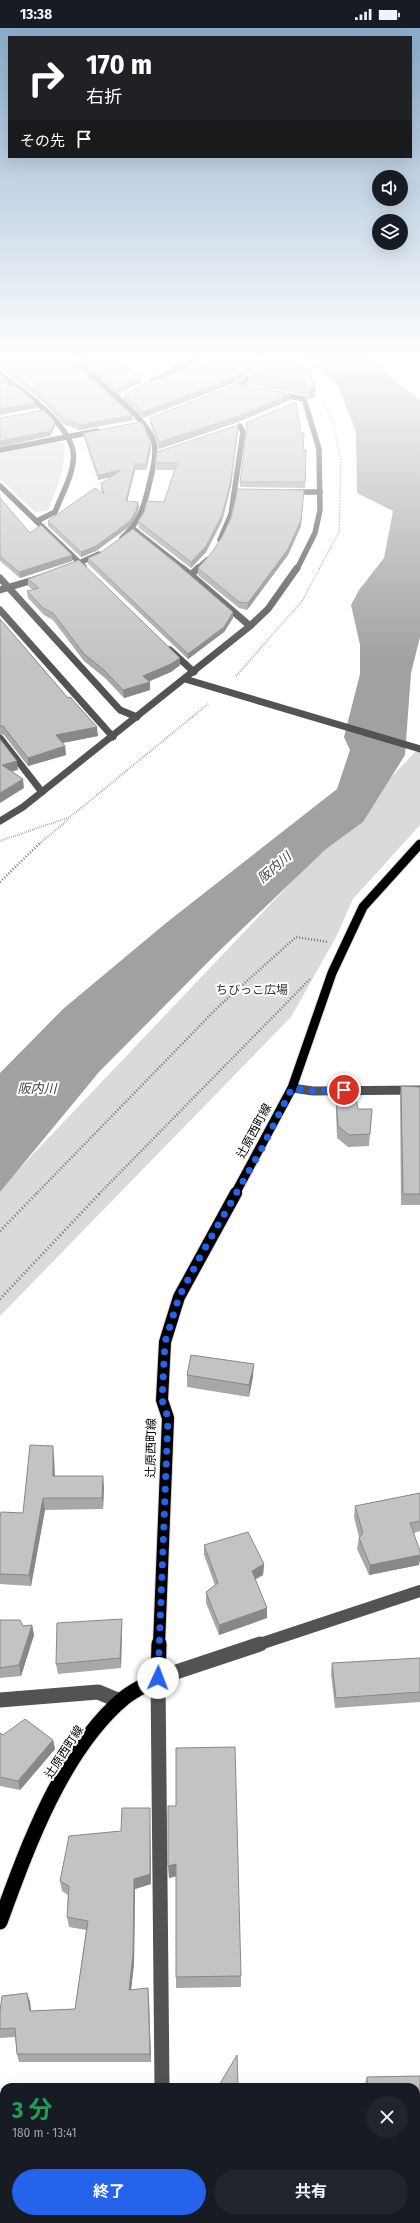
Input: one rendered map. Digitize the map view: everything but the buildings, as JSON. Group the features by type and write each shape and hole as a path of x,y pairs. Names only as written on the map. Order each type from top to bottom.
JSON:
{"main road":[{"name":"辻原西町線","path":"0,1922 46,1808 83,1744 120,1701 158,1678 168,1418 162,1400 165,1342 179,1297 201,1255 261,1150 292,1088 332,973 362,908 420,844"}],"street":[{"path":"37,521 55,512 65,485 72,457"},
{"path":"116,543 133,529 140,518 153,457"},
{"path":"217,545 226,528 240,457"},
{"path":"0,821 23,808 194,672 250,626 283,590 302,560 318,524 320,492 319,457"},
{"path":"0,486 87,570"},
{"path":"234,491 242,491"},
{"path":"285,492 320,492"},
{"path":"133,529 191,575 250,626"},
{"path":"60,571 80,564 104,551"},
{"path":"191,575 203,565 210,555"},
{"path":"0,590 46,576"},
{"path":"0,578 120,710 137,717"},
{"path":"0,610 113,737"},
{"path":"167,647 194,672"},
{"path":"185,679 420,749"},
{"path":"0,738 42,792"},
{"path":"292,1088 313,1091 420,1090"},
{"path":"162,2083 158,1678 420,1591"},
{"path":"0,1700 98,1692 120,1701"}],"path":[{"path":"0,882 28,853 60,828 70,817 223,691"},
{"path":"0,841 70,817"},
{"path":"0,1231 218,1007 296,937 333,943"},
{"path":"0,1299 74,1220 285,1007 311,978"}],"green space":[{"path":"0,457 64,457 60,478 48,511 35,512 0,479"},
{"name":"ちびっこ広場","path":"416,751 420,752 420,825 353,899 336,937 291,1017 0,1316 0,1189"}],"water":[{"name":"阪内川","path":"356,457 420,457 420,637 411,673 405,755 363,822 326,849 216,954 99,1072 0,1192 0,1073 63,1009 166,923 337,789 350,750 344,737 360,674 360,645 351,605 359,590 384,558 393,511 357,493"}],"route":[{"path":"158,1678 168,1418 162,1400 165,1342 179,1297 201,1255 261,1150 292,1088 313,1091 344,1090"}]}
